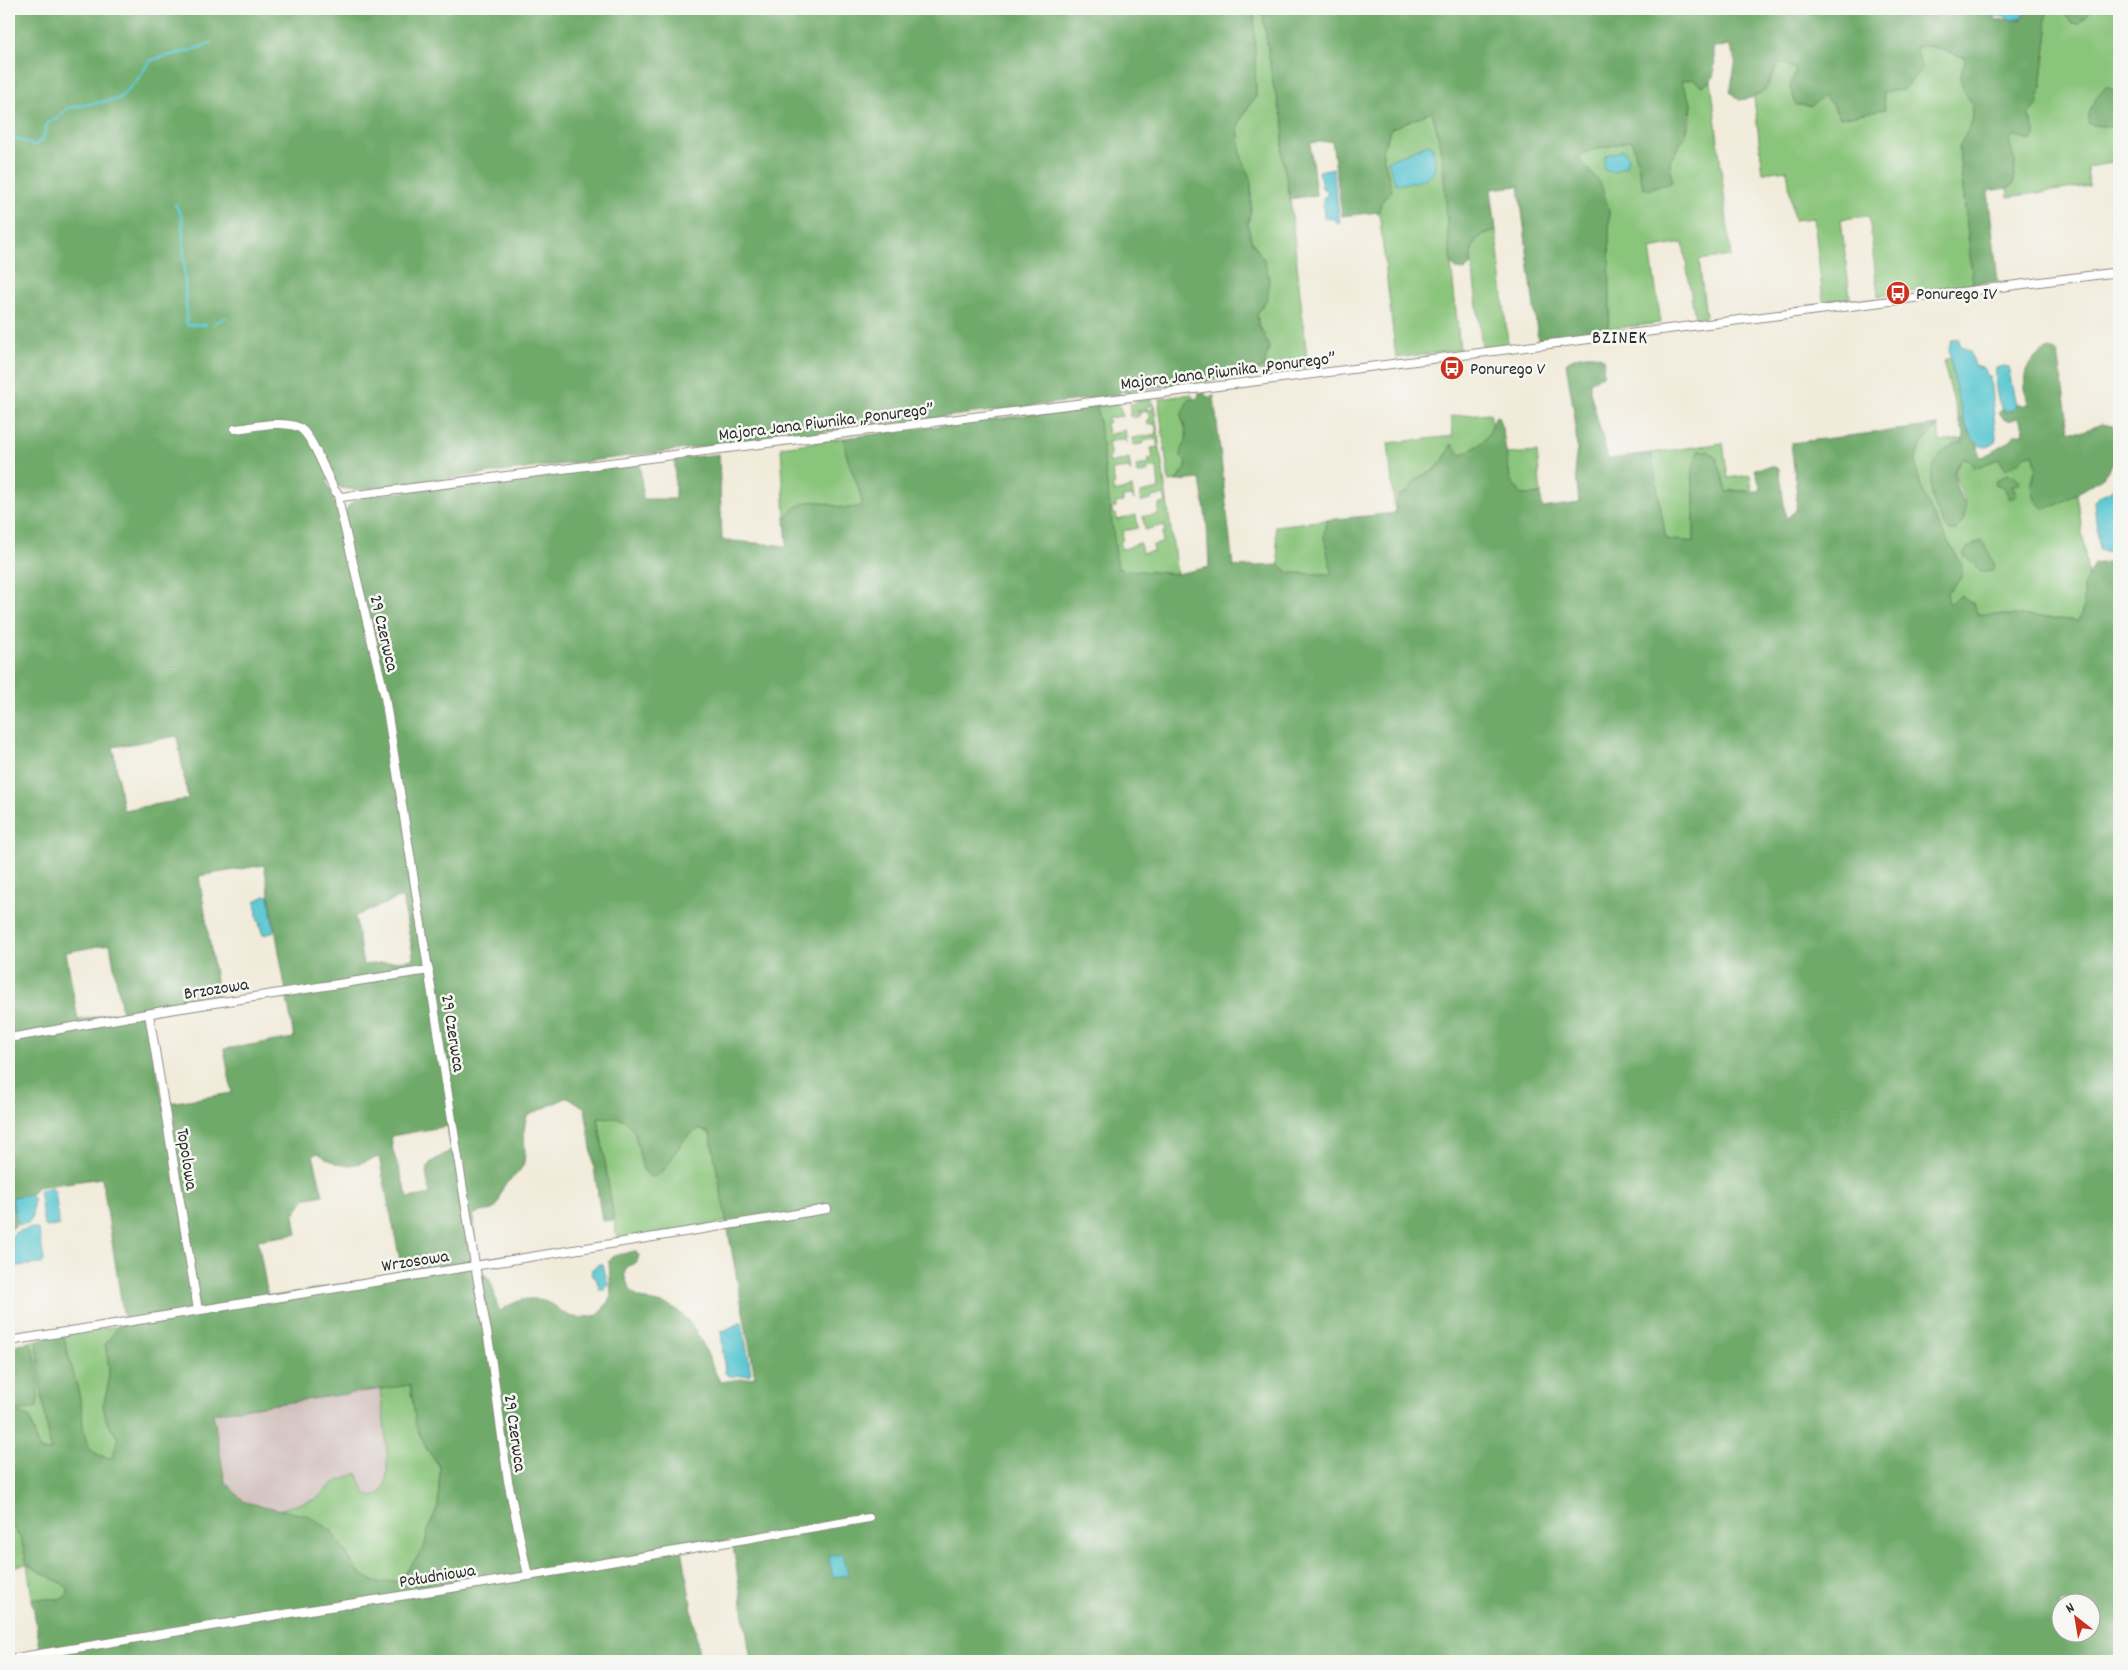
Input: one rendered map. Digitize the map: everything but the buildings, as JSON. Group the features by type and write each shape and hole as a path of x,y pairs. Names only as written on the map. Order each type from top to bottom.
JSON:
{"street":[{"name":"Majora Jana Piwnika „Ponurego”","path":"341,497 2119,272"},
{"path":"235,430 277,424 298,427 307,435 335,491 341,497"},
{"name":"29 Czerwca","path":"341,497 339,500 340,508 385,697 490,1349 508,1481 528,1576"},
{"name":"Brzozowa","path":"9,1038 429,970"},
{"name":"Topolowa","path":"149,1014 198,1310"},
{"name":"Wrzosowa","path":"9,1341 827,1209"},
{"name":"Południowa","path":"9,1659 528,1576 869,1518"}],"shaded area":[{"path":"380,1389 386,1430 387,1479 383,1490 373,1497 365,1493 357,1473 332,1484 316,1499 278,1510 245,1502 225,1482 213,1413"}],"green space":[{"path":"9,9 1254,9 1256,96 1238,126 1241,156 1251,181 1251,208 1248,223 1251,240 1264,260 1269,276 1268,297 1257,314 1258,324 1269,347 1264,367 1253,371 1253,366 1248,366 1248,372 1231,374 1215,380 1130,391 1130,394 1126,394 1124,391 1120,392 1119,395 1096,398 1118,569 1177,574 1209,567 1207,525 1200,479 1176,481 1186,468 1186,462 1181,457 1186,434 1181,416 1188,400 1198,398 1199,393 1204,392 1207,397 1214,396 1233,567 1279,565 1290,573 1332,574 1324,537 1326,520 1395,513 1398,496 1409,491 1418,478 1436,469 1452,444 1461,455 1474,448 1487,436 1495,417 1498,416 1503,431 1510,479 1522,495 1541,494 1542,508 1579,503 1575,463 1577,449 1575,418 1566,363 1584,355 1604,358 1603,375 1590,382 1590,391 1608,459 1651,453 1666,539 1694,542 1693,469 1699,450 1709,451 1717,459 1727,492 1761,490 1755,469 1772,466 1779,469 1786,519 1796,510 1797,494 1791,443 1938,425 1925,439 1919,449 1916,461 1918,475 1930,508 1962,565 1962,578 1947,592 1949,604 1960,596 1973,603 1978,614 2032,616 2078,621 2084,607 2084,584 2094,564 2112,561 2119,563 2119,1661 751,1661 732,1540 682,1548 700,1661 27,1661 69,1653 65,1645 40,1648 32,1599 62,1599 68,1594 68,1588 27,1564 21,1539 9,1522 9,1495 12,1479 9,1451 9,1415 18,1413 30,1418 37,1444 41,1451 51,1451 42,1396 37,1340 63,1334 79,1394 83,1425 88,1444 93,1451 101,1456 112,1458 118,1439 107,1421 103,1406 108,1385 109,1366 105,1345 124,1319 102,1178 37,1187 20,1207 15,1226 9,1232","holes":["1096,398 1097,406 844,438 847,456 861,496 862,505 851,508 816,501 796,508 785,518 787,546 722,540 719,454 675,459 675,499 643,499 640,463 362,497 348,506 344,515 342,532 333,497 326,480 333,481 341,488 356,490","177,736 188,799 123,810 113,747","264,865 294,1038 224,1049 232,1093 163,1104 146,1012 219,1000 199,876","402,897 414,959 363,965 355,916","110,944 122,1012 78,1020 66,952","568,1097 585,1108 602,1221 614,1220 598,1117 623,1119 634,1130 643,1170 652,1178 666,1167 690,1134 699,1129 710,1133 755,1377 720,1382 698,1335 685,1318 674,1308 642,1299 632,1291 625,1274 627,1267 637,1262 639,1255 635,1251 613,1256 609,1261 611,1297 599,1315 575,1317 564,1313 547,1302 533,1299 514,1303 500,1311 493,1287 487,1276 476,1273 473,1215 495,1208 504,1186 521,1169 525,1156 524,1134 527,1116","448,1126 451,1150 430,1163 426,1173 430,1194 408,1198 393,1151 391,1136","318,1153 341,1165 361,1163 379,1157 403,1275 268,1297 258,1240 297,1234 294,1215 304,1199 323,1195 313,1155","410,1385 416,1426 426,1448 440,1467 438,1507 430,1524 424,1548 399,1581 376,1583 358,1572 331,1530 309,1516 245,1502 225,1482 213,1413"]},
{"path":"1254,9 1262,9 1273,84 1284,124 1282,156 1290,199 1308,367 1287,371 1257,371 1264,367 1265,335 1258,324 1257,314 1262,307 1264,260 1251,240 1248,223 1251,208 1251,181 1241,156 1238,125 1256,96"},
{"path":"1262,9 1990,9 1996,20 2007,19 2012,21 2023,19 2026,9 2048,9 2045,20 2048,31 2037,106 2028,115 2036,133 2032,140 2014,135 2009,142 2015,162 2014,184 2007,188 1988,191 1998,281 1973,284 1959,149 1973,118 1973,109 1961,81 1966,58 1930,46 1916,47 1922,69 1903,90 1883,92 1885,109 1840,118 1833,105 1825,96 1811,106 1796,105 1790,87 1796,70 1782,62 1763,91 1750,98 1739,100 1730,92 1736,60 1729,46 1714,47 1714,70 1708,83 1702,86 1693,79 1681,81 1692,105 1685,137 1670,160 1672,182 1649,190 1643,187 1632,140 1583,153 1579,159 1601,184 1609,211 1610,311 1608,329 1538,340 1519,186 1491,189 1496,230 1482,236 1475,242 1472,250 1471,265 1465,270 1456,269 1451,264 1443,169 1432,112 1392,128 1382,150 1392,191 1383,200 1379,212 1342,216 1332,141 1310,143 1316,195 1290,199 1282,156 1284,124 1273,84"},
{"path":"2048,9 2060,9 2072,23 2079,24 2091,9 2119,9 2119,162 2087,167 2089,186 2008,197 2007,188 2014,184 2015,162 2009,142 2014,135 2032,140 2032,122 2028,115 2037,106 2041,86 2048,31 2045,20"},
{"path":"2060,9 2091,9 2079,24 2072,23"},
{"path":"1930,46 1966,58 1961,81 1973,109 1973,118 1959,149 1973,284 1878,296 1869,216 1841,219 1850,298 1823,301 1814,218 1794,220 1787,170 1763,173 1754,98 1767,88 1777,67 1782,62 1796,70 1790,87 1815,93 1825,98 1840,118 1885,109 1883,92 1915,47"},
{"path":"1693,79 1708,84 1711,80 1731,256 1699,260 1706,317 1695,319 1683,243 1650,249 1661,323 1608,329 1610,311 1609,211 1579,160 1583,153 1633,140 1640,177 1656,185 1664,184 1670,171 1670,160 1685,137 1691,118 1692,105 1681,81"},
{"path":"2107,86 2119,93 2119,126 2108,127 2088,124 2089,113 2093,103"},
{"path":"1432,111 1444,162 1446,214 1460,350 1396,358 1379,212 1383,200 1392,191 1382,150 1392,128"},
{"path":"1496,230 1508,344 1482,347 1471,255 1473,245 1478,238"},
{"path":"2049,349 2058,353 2069,431 2081,432 2101,424 2113,426 2119,434 2119,455 2103,477 2059,504 2044,509 2033,495 2032,488 2036,460 2033,454 2026,455 2006,469 1999,459 1975,468 1968,459 1963,459 1956,467 1954,473 1965,507 1965,514 1956,530 1950,531 1935,507 1931,480 1933,467 1939,456 1949,448 1963,442 1964,433 1959,421 1963,416 1968,430 1978,445 1979,455 1982,457 2011,441 2015,434 2024,434 2023,427 2018,418 2008,421 2003,419 1999,413 2002,409 2005,411 2014,410 2016,405 2028,405 2024,381 2026,371 2033,360"},
{"path":"1950,358 1963,416 1959,421 1944,365 1945,360"},
{"path":"1191,394 1193,398 1181,416 1187,434 1186,468 1176,481 1169,482 1159,399"},
{"path":"1152,399 1154,405 1177,574 1117,569 1097,406 1118,403 1123,416 1108,418 1109,422 1106,423 1108,435 1125,430 1127,444 1124,439 1108,442 1111,457 1109,457 1110,463 1129,458 1131,472 1129,468 1112,470 1115,485 1112,485 1114,492 1132,487 1134,500 1132,496 1123,497 1123,502 1116,503 1116,507 1112,508 1117,520 1136,515 1138,528 1123,531 1122,541 1120,542 1121,549 1140,543 1142,553 1154,551 1153,545 1162,543 1163,532 1165,532 1164,525 1145,530 1143,516 1158,515 1159,504 1166,503 1164,495 1152,497 1151,500 1141,502 1140,493 1159,489 1157,468 1149,468 1147,472 1137,474 1136,466 1149,464 1148,459 1153,458 1151,448 1158,447 1156,439 1145,440 1143,444 1133,445 1132,438 1157,434 1155,424 1148,425 1147,420 1150,419 1149,411 1141,412 1139,416 1133,418 1137,412 1153,409 1153,405 1147,406 1147,409 1136,411 1130,417 1130,404 1136,403 1136,401"},
{"path":"1490,413 1492,428 1484,440 1461,455 1451,445 1443,460 1433,471 1422,475 1395,513 1388,443 1453,436 1451,416"},
{"path":"1938,425 1940,442 1963,439 1963,442 1954,444 1932,497 1945,525 1962,523 1965,503 1955,476 1958,466 1963,459 1993,461 1999,459 2004,467 2020,461 2026,455 2033,454 2037,468 2032,482 2034,496 2070,497 2077,493 2088,577 2084,584 2084,607 2078,621 2032,616 1978,614 1948,604 1947,592 1962,578 1962,565 1930,508 1918,475 1916,461 1919,449 1925,439"},
{"path":"844,438 847,456 861,496 862,505 851,508 816,501 796,508 785,518 781,447"},
{"path":"1723,443 1728,478 1750,475 1752,492 1733,490 1727,492 1717,459 1692,476 1694,542 1666,539 1651,453"},
{"path":"1537,452 1541,494 1522,495 1510,479 1506,454"},
{"path":"2008,474 2015,476 2020,481 2012,486 2017,495 2015,498 2009,498 2004,488 1995,484 1997,480"},
{"path":"1326,520 1324,537 1332,574 1289,573 1279,565 1275,526"},
{"path":"1981,541 1986,546 1995,565 1994,570 1981,572 1963,554 1969,547"},
{"path":"598,1116 623,1119 634,1130 643,1170 661,1174 686,1138 699,1129 710,1133 727,1222 617,1240"},
{"path":"119,1326 105,1345 109,1366 108,1385 103,1406 107,1422 118,1439 112,1458 100,1455 92,1450 87,1443 84,1434 79,1394 63,1334"},
{"path":"37,1340 42,1396 51,1451 41,1451 37,1444 30,1418 9,1415 9,1412 24,1411 38,1400 35,1355 29,1342"},
{"path":"29,1342 34,1355 37,1374 37,1407 24,1411 9,1412 9,1346"},
{"path":"410,1385 417,1427 426,1448 440,1467 438,1507 430,1524 424,1548 399,1581 376,1583 358,1572 331,1530 278,1510 316,1499 332,1484 357,1473 365,1493 373,1497 382,1491 386,1483 387,1457 380,1389"},
{"path":"9,1522 21,1539 27,1564 9,1567"},
{"path":"27,1564 68,1588 68,1594 62,1599 32,1599"}],"water":[{"path":"1992,9 2024,9 2022,18 2012,20 2004,16 1993,17"},
{"path":"1428,144 1432,146 1435,159 1432,174 1423,180 1415,182 1395,183 1388,161"},
{"path":"1624,150 1628,157 1626,166 1613,172 1604,170 1605,156"},
{"path":"1333,168 1340,223 1338,224 1335,219 1324,218 1323,198 1328,194 1327,190 1322,188 1319,171"},
{"path":"1958,338 1961,346 1970,352 1975,366 1985,369 1985,375 1990,378 1996,437 1995,443 1984,447 1975,441 1968,429 1957,393 1949,350 1951,341"},
{"path":"2008,367 2016,405 2014,410 2005,411 1997,397 1996,368"},
{"path":"2118,479 2119,548 2115,551 2101,551 2099,548 2094,501 2101,495 2111,491"},
{"path":"269,896 274,932 263,935 259,924 262,923 258,921 255,901"},
{"path":"52,1187 55,1191 59,1224 58,1226 46,1227 44,1225 39,1190"},
{"path":"26,1195 34,1199 32,1218 29,1223 18,1225 12,1200 13,1197"},
{"path":"29,1228 37,1229 39,1232 44,1260 42,1264 15,1266 11,1237 14,1233"},
{"path":"599,1264 603,1264 608,1285 605,1290 600,1290 596,1278 591,1274 592,1269"},
{"path":"742,1322 751,1373 749,1375 729,1376 725,1373 721,1332"},
{"path":"843,1554 848,1575 833,1577 830,1556"}],"waterway":[{"path":"9,141 14,137 34,146 43,139 47,124 59,117 67,108 119,99 136,81 151,60 192,50 211,43"},
{"path":"175,204 182,217 187,325 206,325"},
{"path":"215,323 226,317"}],"place":[{"name":"Ponurego IV","path":"1898,293"},
{"name":"Ponurego V","path":"1452,368"}],"district":[{"name":"BZINEK","path":"1620,336"}]}
